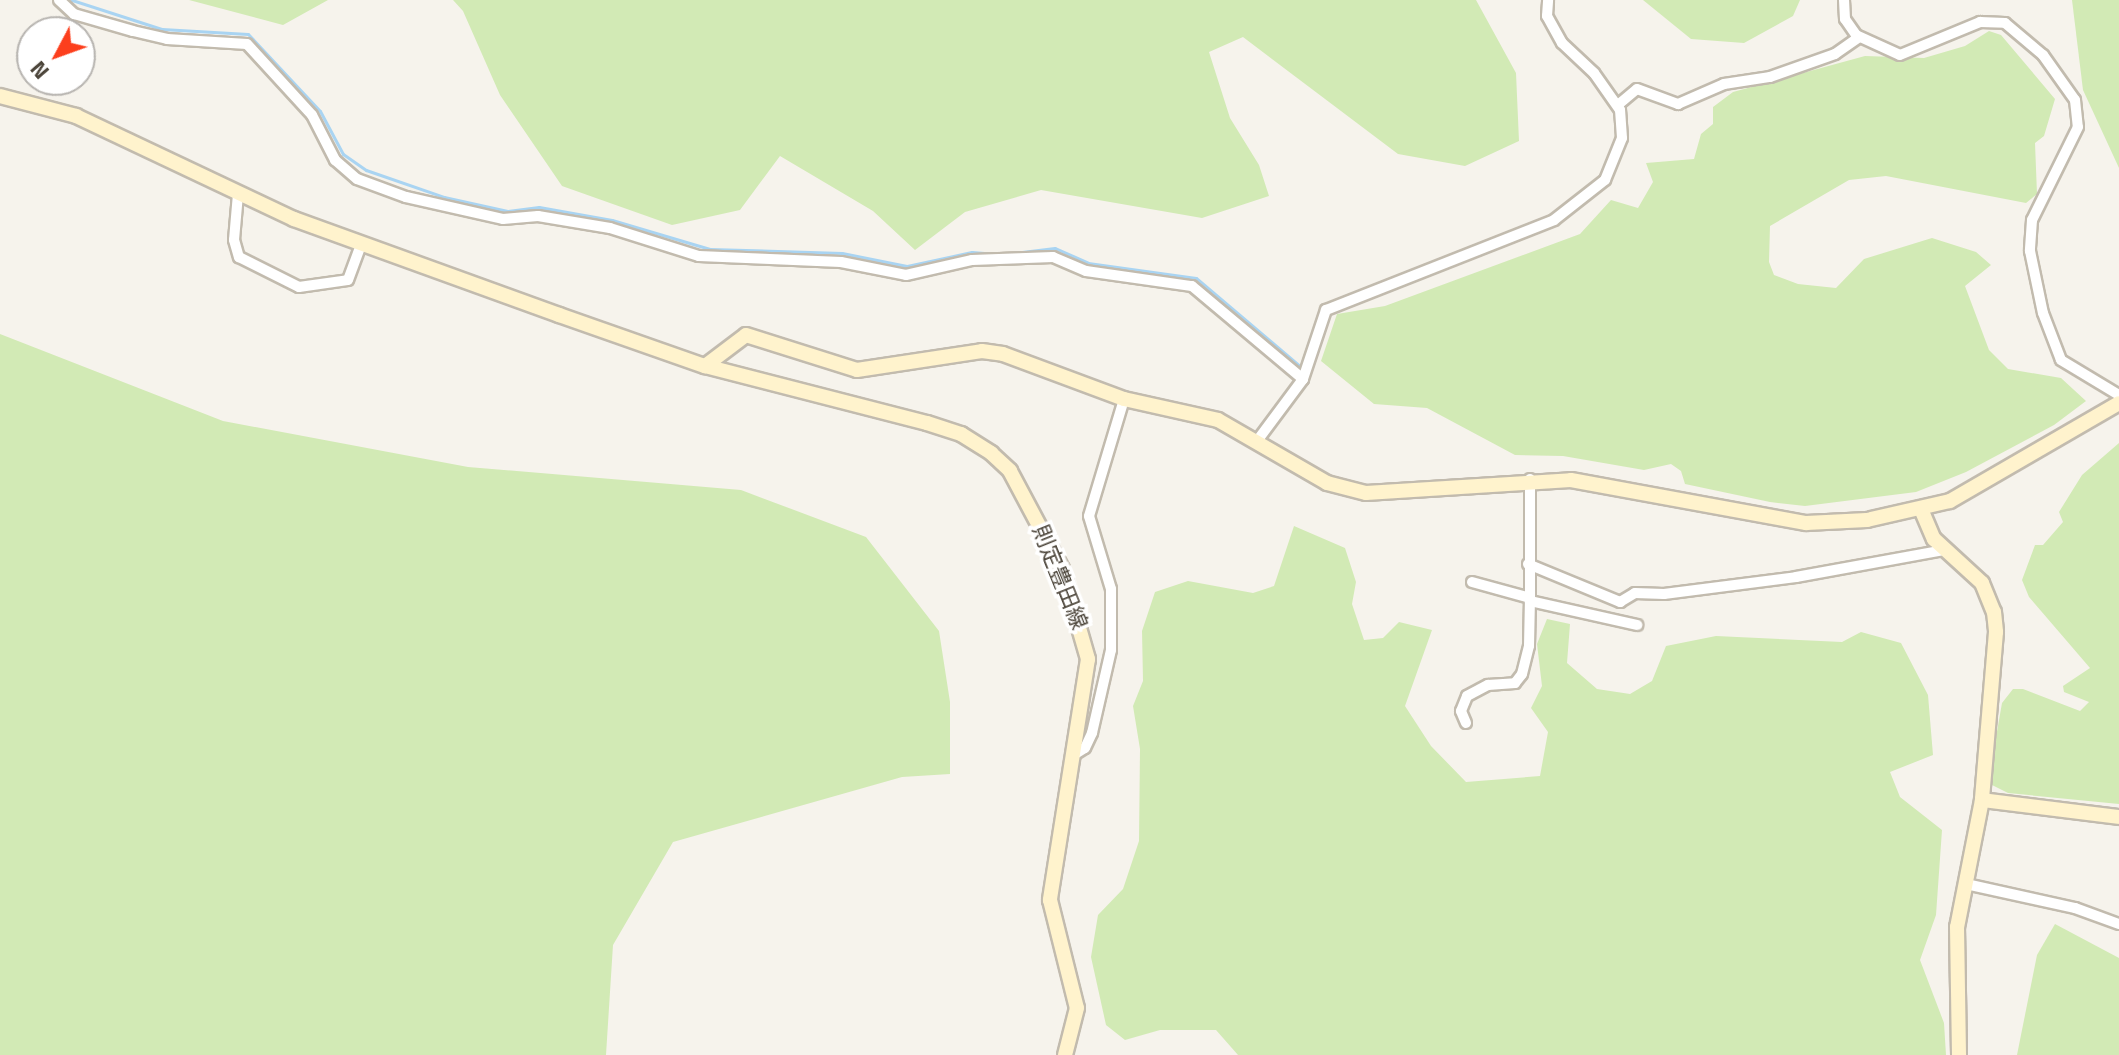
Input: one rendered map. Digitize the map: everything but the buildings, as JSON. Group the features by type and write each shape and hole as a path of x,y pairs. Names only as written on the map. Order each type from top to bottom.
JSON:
{"main road":[{"name":"則定豊田線","path":"0,96 76,116 238,194 705,366 950,430 991,453 1010,471 1062,569 1083,628 1088,659 1050,900 1077,1008 1065,1055"},
{"path":"705,366 746,335 857,370 982,351 1036,364 1124,399 1192,411 1257,441 1327,483 1366,493 1437,492 1530,479 1600,482 1806,523 1867,520 1921,509 1988,482 2119,403"},
{"path":"1921,509 1944,550 1982,583 1994,612 1982,800 1957,927 1959,1055"},
{"path":"1982,800 2119,817"}],"street":[{"path":"59,0 74,14 142,33 247,44 312,115 335,160 357,179 406,197 503,219 538,216 610,228 709,257 841,262 906,275 972,260 1053,257 1086,271 1192,286 1303,379"},
{"path":"1257,441 1303,379 1326,310 1526,232 1594,193 1619,150 1619,104 1562,43 1547,16 1548,0"},
{"path":"1844,0 1845,19 1859,37 1900,55 1990,21 2015,28 2043,55 2078,112 2078,127 2032,220 2030,251 2043,313 2061,360 2119,395"},
{"path":"1619,104 1637,89 1678,104 1724,84 1770,77 1835,54 1859,37"},
{"path":"238,194 234,240 239,257 299,287 348,280 362,242"},
{"path":"1072,756 1085,748 1092,733 1111,650 1111,589 1089,516 1124,399"},
{"path":"1466,723 1461,711 1467,696 1488,685 1515,683 1522,674 1529,646 1530,479"},
{"path":"1528,564 1620,602 1635,593 1664,594 1796,577 1944,550"},
{"path":"1472,582 1530,600 1637,625"},
{"path":"1966,884 2075,908 2119,924"}],"green space":[{"path":"189,0 328,0 283,25"},
{"path":"453,0 1476,0 1516,73 1519,141 1465,166 1398,154 1243,37 1209,52 1230,118 1259,165 1269,196 1202,218 1041,190 965,212 915,250 873,211 780,156 740,210 672,225 562,186 500,95 463,11"},
{"path":"1643,0 1800,0 1793,16 1744,43 1691,39"},
{"path":"2072,0 2119,0 2119,168 2083,90"},
{"path":"1989,31 2001,35 2055,99 2044,136 2035,143 2037,194 2026,203 1886,176 1849,180 1770,226 1769,262 1774,275 1798,284 1836,288 1864,259 1932,238 1976,252 1991,265 1965,286 1989,350 2008,369 2061,378 2086,401 2054,425 1966,472 1916,492 1805,506 1770,502 1685,484 1681,471 1671,464 1644,470 1563,456 1515,455 1427,408 1374,404 1321,361 1337,314 1385,306 1580,234 1611,200 1638,208 1653,182 1646,163 1694,159 1701,134 1713,124 1713,107 1733,92 1865,56 1924,58 1965,46"},
{"path":"0,334 223,421 468,467 741,490 866,537 939,631 950,702 950,774 902,777 673,842 613,945 606,1055 0,1055"},
{"path":"2119,443 2119,804 2008,793 1988,783 2002,703 2013,689 2023,689 2080,711 2089,702 2064,692 2063,686 2090,668 2029,597 2022,580 2035,545 2043,545 2063,522 2059,512 2082,475"},
{"path":"1294,526 1345,548 1356,582 1352,604 1364,640 1383,638 1399,622 1432,630 1405,706 1431,746 1466,782 1540,776 1548,732 1531,708 1542,686 1537,644 1547,619 1570,624 1567,663 1597,689 1630,694 1652,681 1666,646 1716,636 1842,642 1861,632 1901,643 1928,695 1933,755 1890,772 1900,797 1942,830 1936,915 1920,960 1944,1023 1946,1055 1238,1055 1216,1030 1160,1030 1125,1040 1106,1025 1091,957 1098,915 1123,889 1139,841 1140,749 1133,706 1143,681 1142,631 1155,592 1188,581 1253,593 1274,586"},
{"path":"2055,924 2119,958 2119,1055 2017,1055 2037,955"}],"waterway":[{"path":"72,0 162,29 248,34 320,111 343,154 366,170 444,197 507,211 539,207 612,220 710,249 842,253 907,266 972,252 996,254"},
{"path":"1004,254 1055,248 1088,263 1196,278 1302,368"}]}
